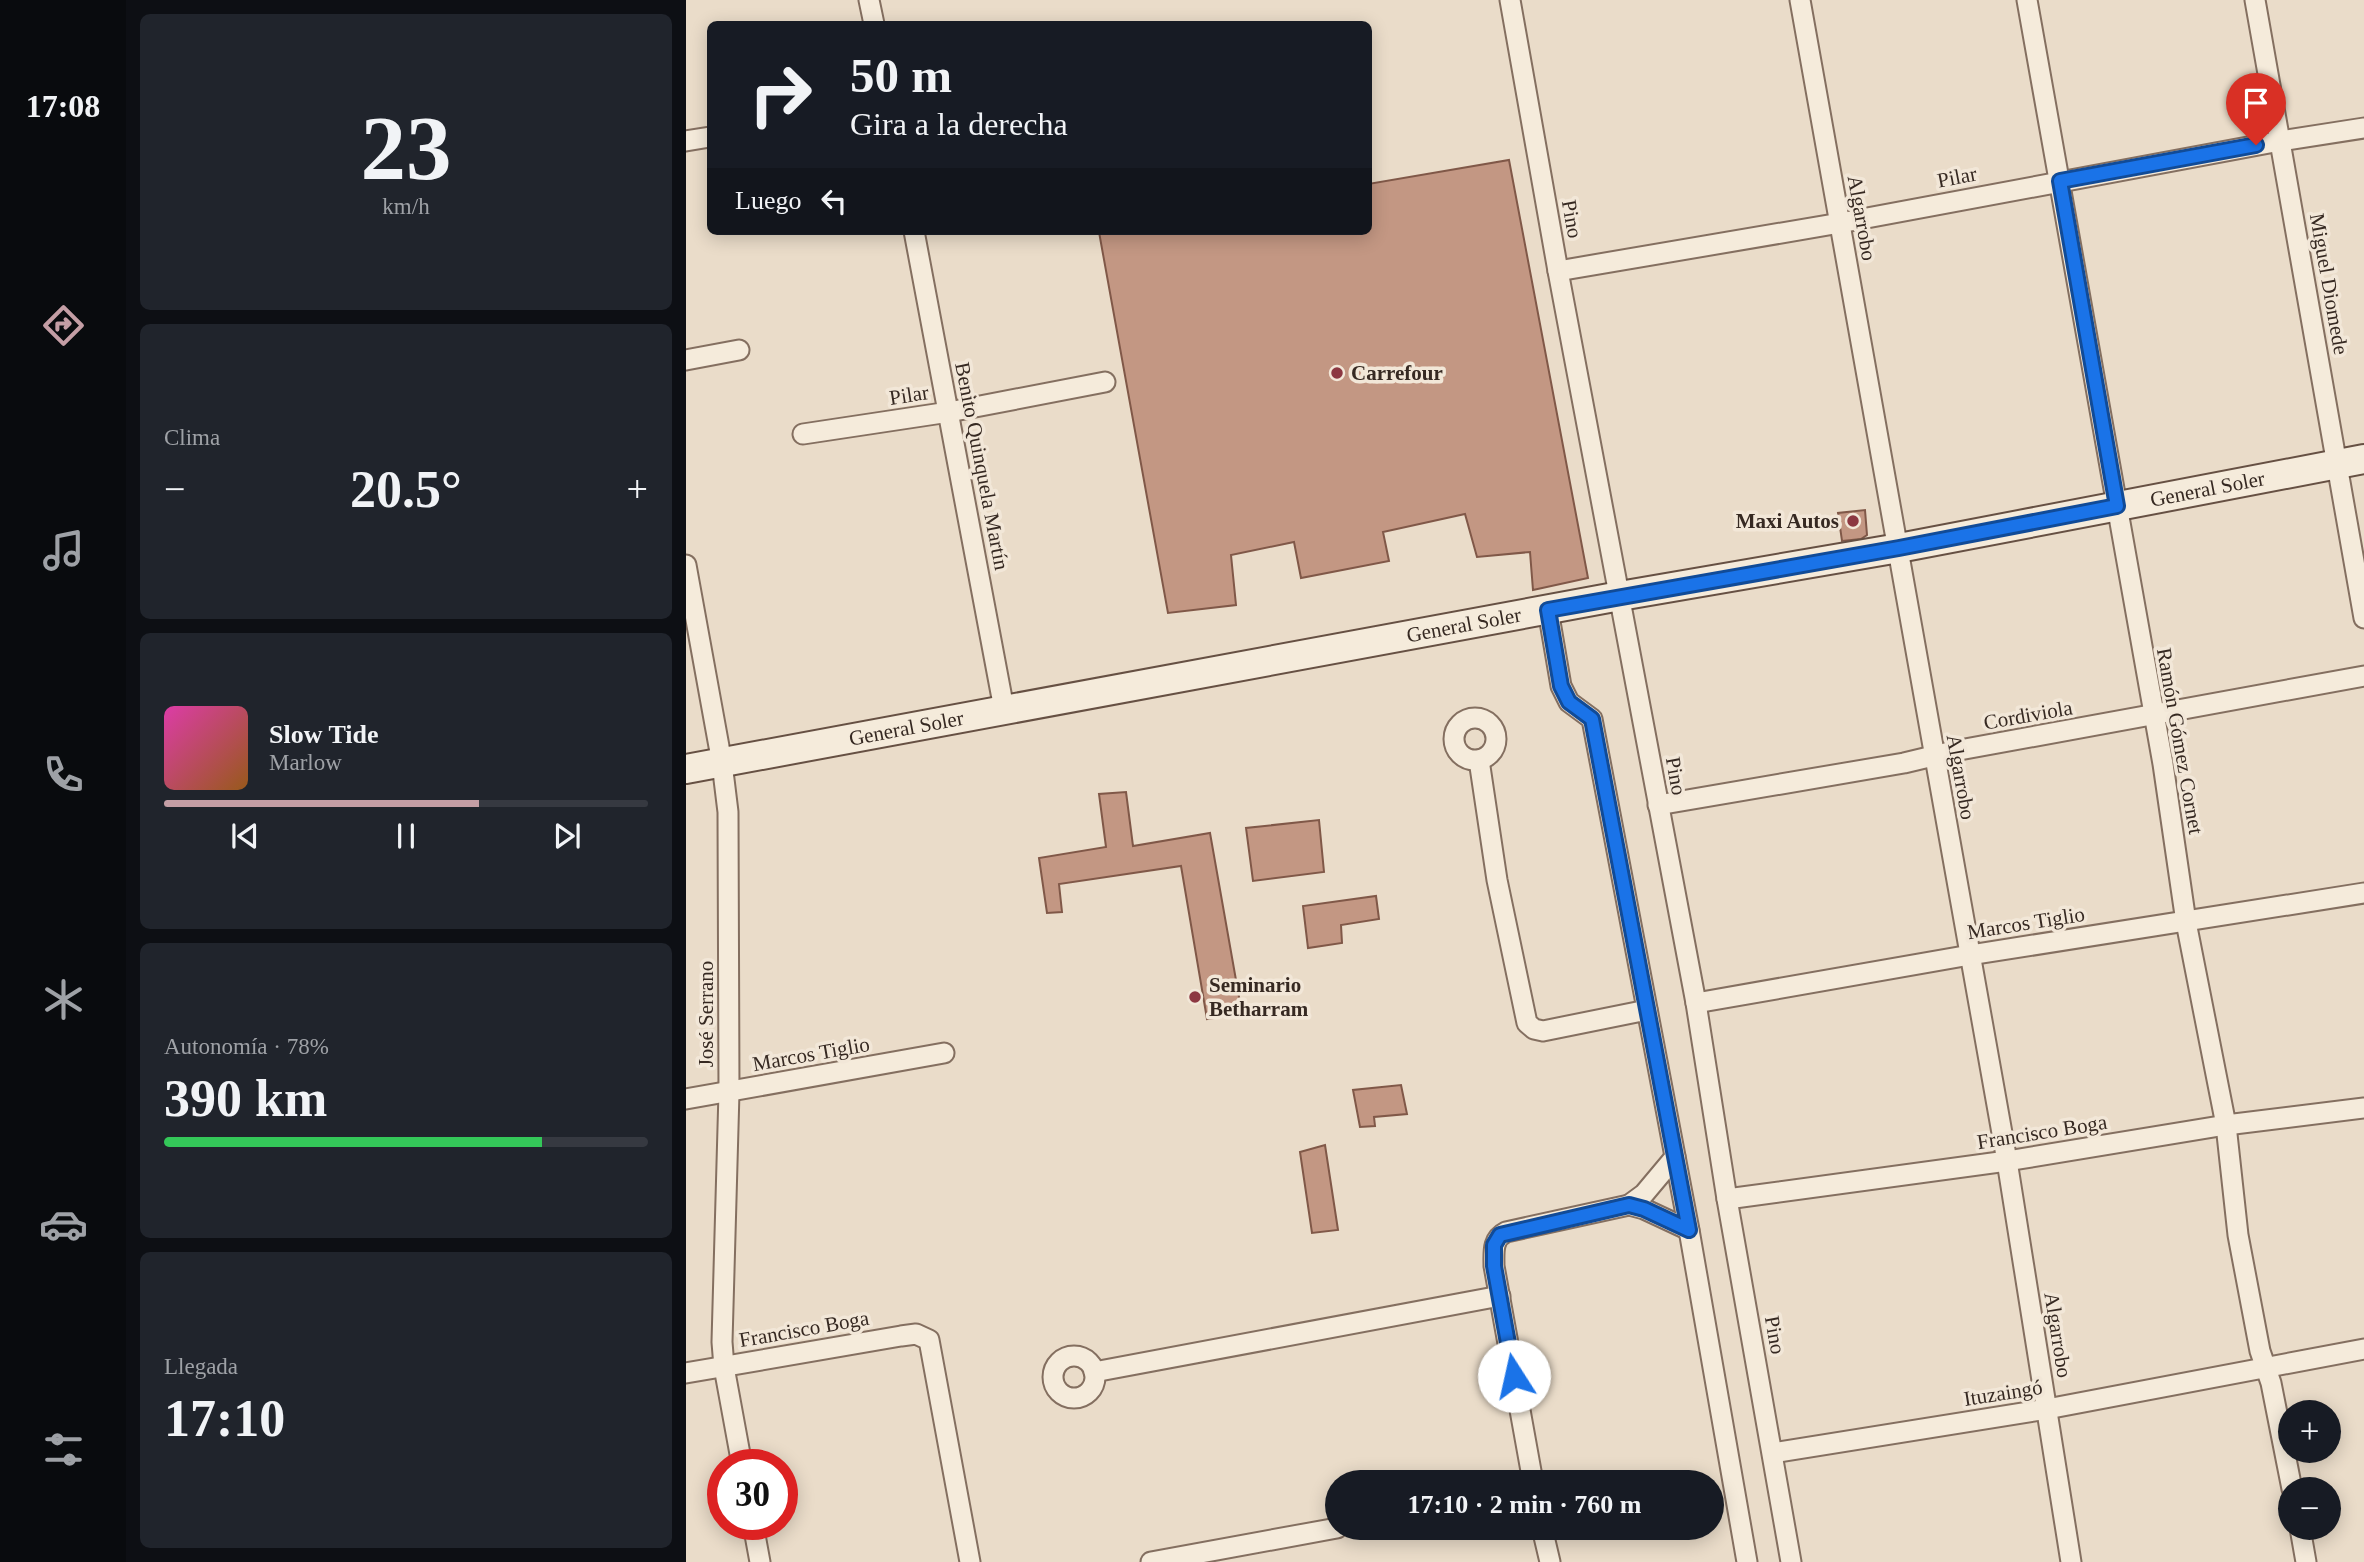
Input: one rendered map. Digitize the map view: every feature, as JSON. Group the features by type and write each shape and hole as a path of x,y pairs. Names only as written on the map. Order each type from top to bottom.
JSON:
{"street":[{"path":"869,0 873,21"},
{"name":"Pino","path":"1510,0 1558,271 1696,1003 1727,1199 1791,1562"},
{"name":"Algarrobo","path":"1800,0 2007,1161 2071,1562"},
{"name":"Ramón Gómez Cornet","path":"2026,0 2163,764 2186,922 2226,1125 2238,1235 2260,1351 2266,1367 2289,1477"},
{"name":"Miguel Diomede","path":"2255,0 2280,141 2351,461 2364,618"},
{"name":"Pilar","path":"1558,271 2364,128"},
{"path":"686,141 707,138"},
{"name":"Benito Quinquela Martín","path":"915,235 1004,709"},
{"path":"686,360 739,350"},
{"name":"Pilar","path":"803,434 949,412 1105,382"},
{"name":"General Soler","path":"686,769 1620,596 1899,548 2351,461"},
{"name":"José Serrano","path":"686,565 722,762 728,812 729,1092 722,1342 739,1449"},
{"path":"1548,610 1561,686 1569,702 1592,719 1689,1230 1747,1562"},
{"name":"Cordiviola","path":"1658,804 1934,757 1954,751 2364,676"},
{"path":"1479,760 1497,880 1527,1023 1534,1029 1544,1031 1647,1010"},
{"name":"Marcos Tiglio","path":"1696,1003 1970,955 2364,893"},
{"name":"Marcos Tiglio","path":"686,1099 944,1053"},
{"name":"Francisco Boga","path":"1727,1199 2007,1161 2226,1125 2364,1108"},
{"path":"1531,1470 1494,1266 1494,1245 1500,1235 1629,1205 1653,1185 1675,1157"},
{"path":"1629,1205 1689,1230"},
{"path":"1094,1372 1500,1296"},
{"name":"Francisco Boga","path":"686,1373 901,1336 916,1335 929,1340 970,1562"},
{"name":"Ituzaingó","path":"1773,1453 2047,1409 2364,1349"},
{"path":"1151,1562 1325,1530"},
{"path":"756,1540 760,1562"},
{"path":"1545,1540 1550,1562"},
{"path":"2302,1540 2306,1562"}],"building":[{"name":"Carrefour","path":"1509,160 1588,578 1533,590 1530,552 1477,557 1465,514 1383,532 1389,561 1301,578 1294,542 1231,555 1236,605 1168,613 1100,235 1372,235 1372,183"},
{"name":"Maxi Autos","path":"1865,510 1867,535 1861,539 1842,541 1838,513"},
{"path":"1126,792 1133,846 1210,833 1242,1014 1207,1019 1181,866 1059,884 1062,912 1047,913 1039,858 1106,847 1099,794"},
{"path":"1319,820 1324,872 1253,881 1246,828"},
{"path":"1376,896 1379,919 1341,925 1342,943 1308,948 1303,906"},
{"path":"1401,1085 1407,1114 1374,1117 1375,1126 1360,1127 1353,1090"},
{"path":"1325,1145 1338,1230 1312,1233 1300,1152"}],"place":[{"name":"Carrefour","path":"1337,373"},
{"name":"Maxi Autos","path":"1853,521"},
{"name":"Seminario Betharram","path":"1195,997"}],"route":[{"path":"1514,1376 1494,1266 1494,1245 1500,1235 1629,1205 1689,1230 1592,719 1569,702 1561,686 1548,610 1899,548 2117,506 2060,181 2256,145"}]}
